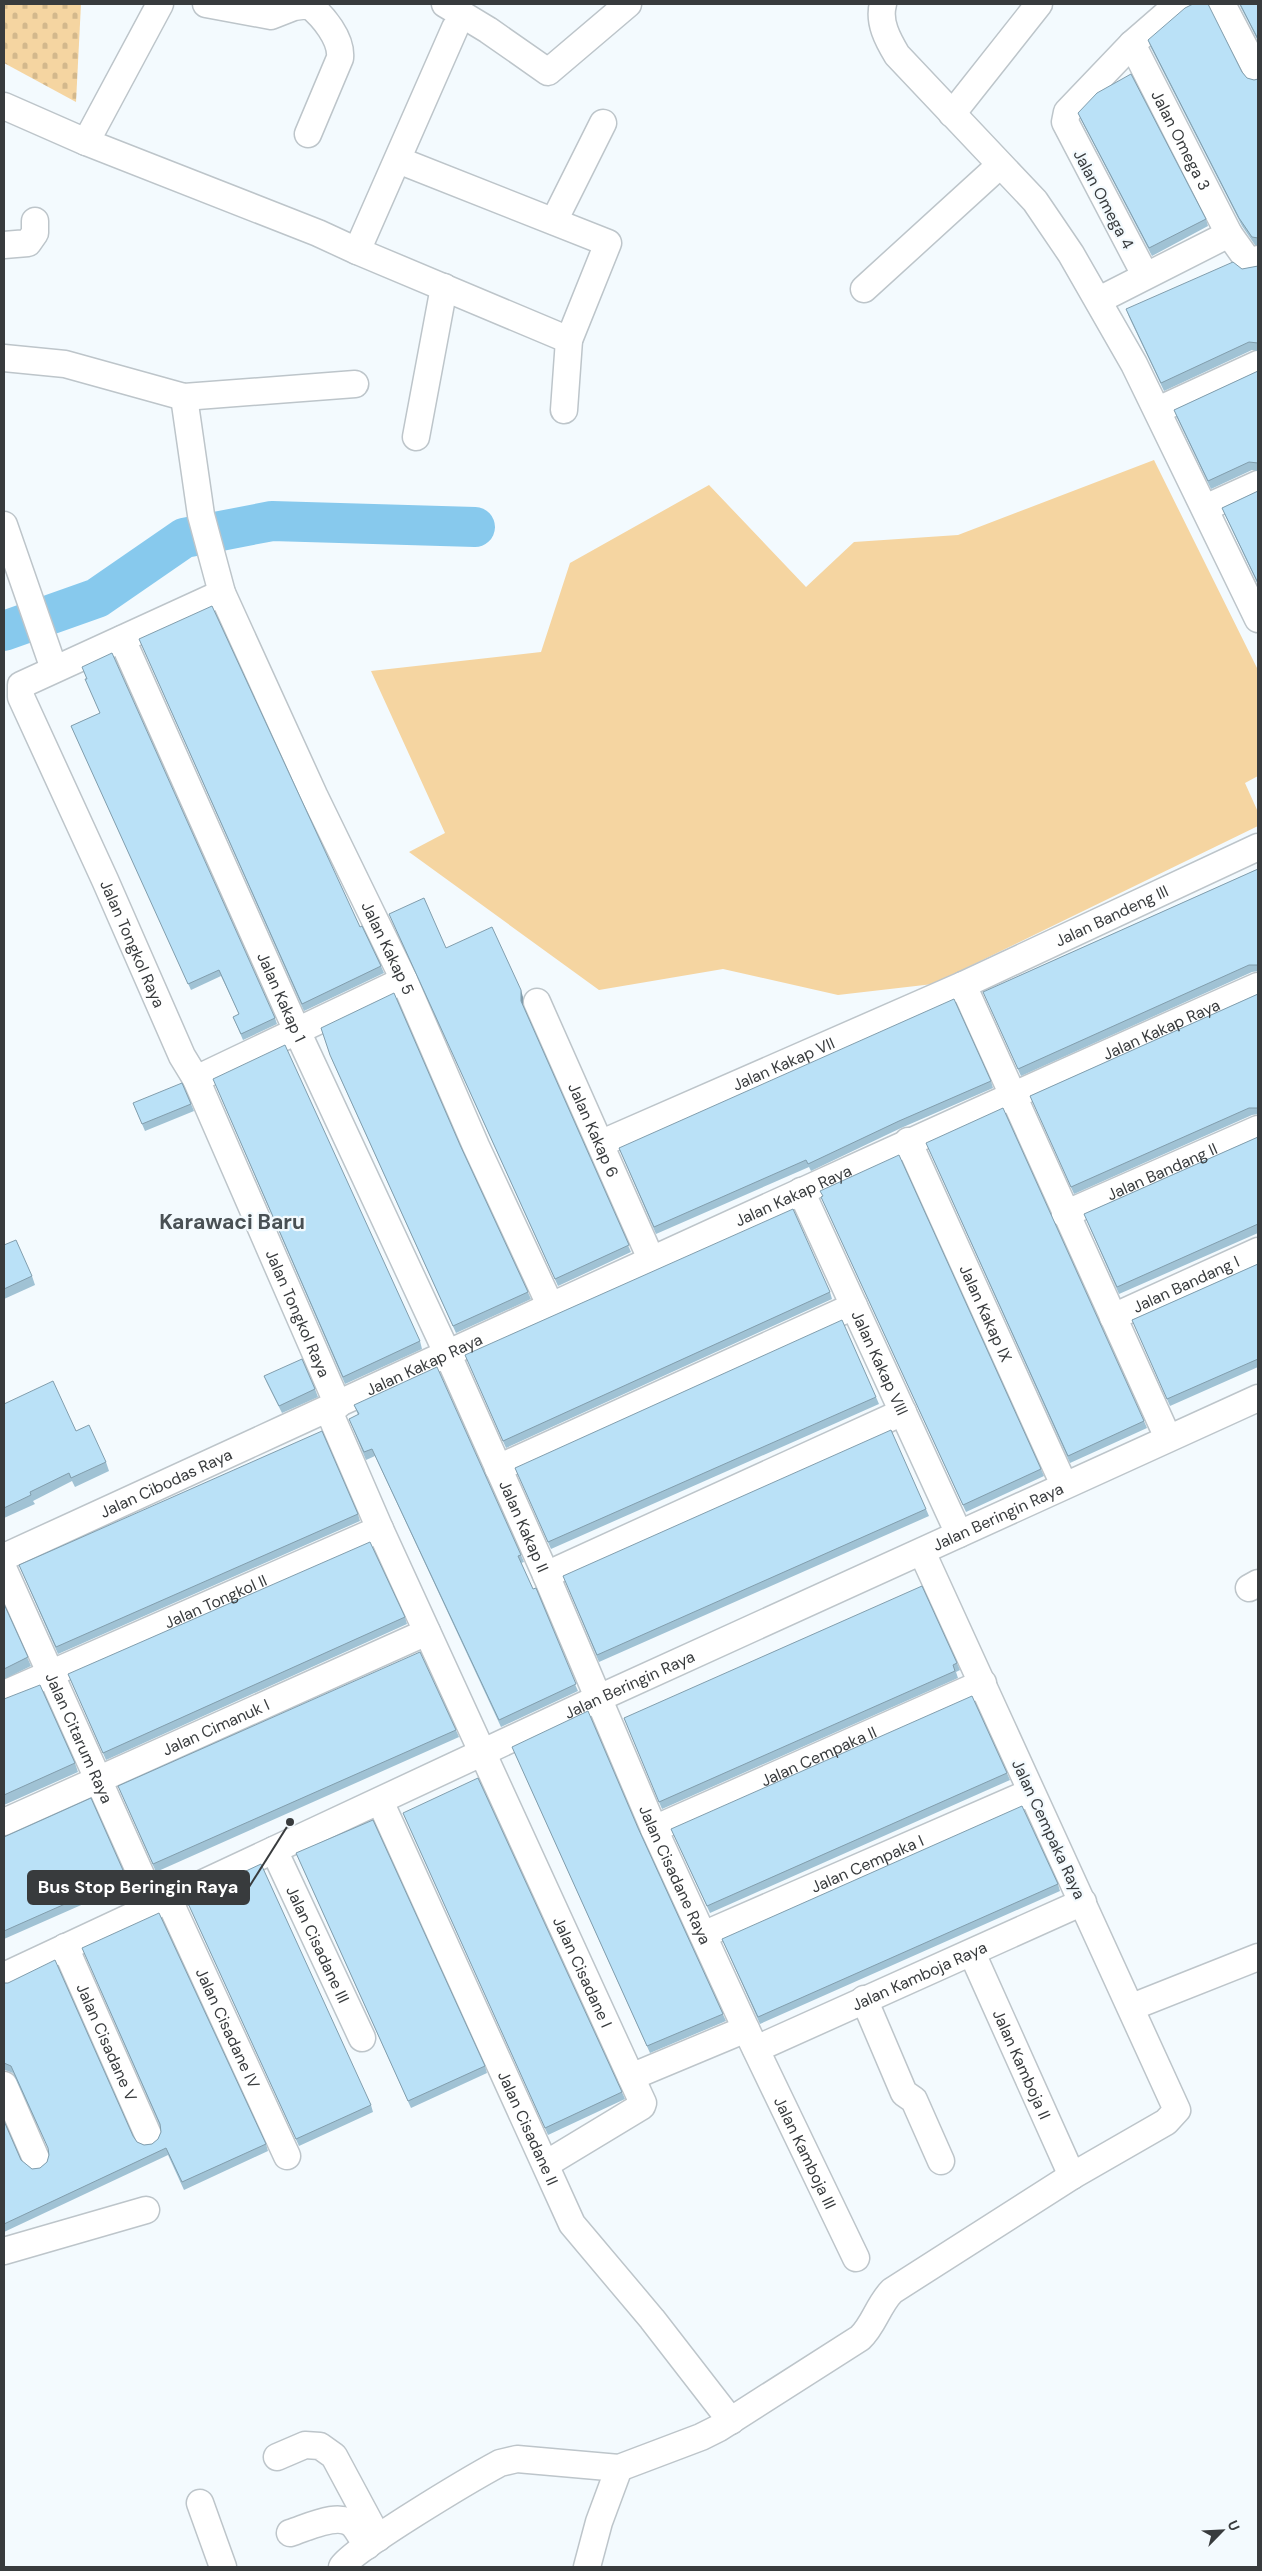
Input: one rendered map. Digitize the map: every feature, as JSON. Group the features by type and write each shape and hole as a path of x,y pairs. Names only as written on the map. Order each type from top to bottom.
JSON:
{"street":[{"path":"86,142 160,4"},
{"path":"206,4 246,7 273,16 294,7 308,5 326,23 340,52 340,58 308,134"},
{"path":"445,4 488,30 548,72 628,4"},
{"path":"883,4 881,12 884,27 897,55 1035,201 1099,300 1158,410 1258,619"},
{"path":"952,114 1038,4"},
{"path":"1132,44 1178,4"},
{"path":"1222,4 1258,73"},
{"path":"357,251 455,28"},
{"name":"Jalan Omega 4","path":"1132,44 1067,112 1065,122 1145,275"},
{"name":"Jalan Omega 3","path":"1132,44 1229,234 1245,259 1249,262 1258,259"},
{"path":"4,106 86,142 318,233 569,340"},
{"path":"554,220 604,123"},
{"path":"398,160 554,220 608,243 569,340 564,410"},
{"path":"864,289 1000,165"},
{"path":"4,245 28,244 35,233 36,221"},
{"path":"1099,300 1229,234"},
{"path":"416,437 444,287"},
{"path":"4,358 65,364 184,397 355,384"},
{"path":"1158,410 1258,364"},
{"name":"Jalan Kakap 5","path":"184,397 201,515 212,547 222,593 314,795 404,980 476,1146 551,1307"},
{"path":"1205,508 1258,484"},
{"path":"4,525 17,581 39,621 54,670"},
{"name":"Jalan Tongkol Raya","path":"222,593 22,685 21,698 182,1056 196,1079 333,1407 380,1528 483,1753"},
{"name":"Jalan Kakap 1","path":"122,639 296,1032 448,1355"},
{"name":"Jalan Bandeng III","path":"963,985 1258,847"},
{"path":"196,1079 296,1032 352,1003 404,980"},
{"path":"963,985 1168,1438"},
{"name":"Jalan Kakap VII","path":"602,1143 963,985"},
{"name":"Jalan Kakap Raya","path":"333,1407 551,1307 651,1258 1258,986"},
{"name":"Jalan Kakap 6","path":"537,1002 602,1143 651,1258"},
{"name":"Jalan Bandang II","path":"1065,1214 1258,1129"},
{"name":"Jalan Kakap IX","path":"908,1142 1064,1485"},
{"name":"Jalan Kakap VIII","path":"801,1191 959,1534"},
{"name":"Jalan Bandang I","path":"1113,1317 1258,1251"},
{"path":"498,1468 854,1306"},
{"name":"Jalan Kakap II","path":"448,1355 599,1698"},
{"name":"Jalan Beringin Raya","path":"4,1976 599,1698 1258,1398"},
{"name":"Jalan Cibodas Raya","path":"4,1557 333,1407"},
{"path":"546,1575 903,1412"},
{"name":"Jalan Tongkol II","path":"4,1694 380,1528"},
{"name":"Jalan Cempaka Raya","path":"922,1552 1177,2106 1174,2115 1166,2122 1072,2176"},
{"name":"Jalan Citarum Raya","path":"4,1570 99,1779 162,1903"},
{"name":"Jalan Cimanuk I","path":"4,1822 427,1632"},
{"name":"Jalan Cempaka II","path":"654,1829 983,1683"},
{"name":"Jalan Cisadane Raya","path":"599,1698 654,1829 751,2039"},
{"name":"Jalan Cisadane I","path":"483,1753 643,2103 642,2106 546,2164"},
{"name":"Jalan Cempaka I","path":"702,1935 1031,1792"},
{"name":"Jalan Cisadane II","path":"380,1801 546,2164 561,2202 584,2241 652,2319 731,2421"},
{"name":"Jalan Cisadane III","path":"274,1850 362,2038"},
{"name":"Jalan Kamboja Raya","path":"751,2039 864,1999 972,1953 1083,1902"},
{"name":"Jalan Cisadane IV","path":"162,1903 287,2156"},
{"name":"Jalan Cisadane V","path":"65,1947 149,2137"},
{"name":"Jalan Kamboja II","path":"972,1953 1072,2176"},
{"path":"1132,2007 1258,1956"},
{"path":"864,1999 904,2092 914,2100 941,2160"},
{"path":"631,2077 751,2039"},
{"name":"Jalan Kamboja III","path":"751,2039 856,2258"},
{"path":"4,2085 37,2161"},
{"path":"342,2567 351,2557 373,2542 485,2471 505,2462 517,2460 619,2468 701,2438 731,2421 860,2338 866,2332 882,2303 892,2291 1072,2176"},
{"path":"4,2251 146,2210"},
{"path":"278,2457 305,2445 320,2446 334,2456 373,2542"},
{"path":"587,2567 599,2522 619,2468"},
{"path":"200,2503 223,2567"},
{"path":"290,2534 334,2520 344,2519 354,2525 373,2542"}],"green space":[{"path":"4,4 81,4 76,102 4,63"},
{"path":"1154,460 1258,670 1258,776 1245,783 1258,812 1258,826 933,984 838,995 723,969 599,990 409,852 445,833 371,671 541,652 570,563 709,485 806,587 854,542 958,535"}],"building":[{"path":"1193,4 1208,4 1242,72 1247,78 1258,79 1258,238 1252,237 1239,218 1148,40 1185,8"},
{"path":"1240,4 1258,4 1258,39"},
{"path":"1131,74 1206,219 1149,248 1078,113 1097,93"},
{"path":"1233,262 1242,269 1258,266 1258,343 1249,342 1161,383 1126,309"},
{"path":"1258,371 1258,463 1249,462 1208,481 1174,410"},
{"path":"1258,491 1258,583 1222,508"},
{"path":"212,606 360,927 362,926 381,966 302,1004 139,639"},
{"path":"112,653 275,1018 241,1034 233,1017 239,1014 219,970 188,984 71,726 100,713 85,679 87,679 82,667"},
{"path":"1258,869 1258,965 1249,965 1018,1069 983,992"},
{"path":"424,898 446,948 492,927 521,990 521,1001 629,1245 555,1279 389,914"},
{"path":"394,993 460,1145 528,1292 453,1326 330,1055 321,1028"},
{"path":"1258,994 1258,1108 1249,1108 1071,1187 1030,1096"},
{"path":"954,999 991,1081 899,1121 808,1164 806,1160 654,1227 619,1148"},
{"path":"285,1045 420,1341 343,1377 213,1079"},
{"path":"182,1083 191,1104 142,1124 133,1103"},
{"path":"1003,1108 1144,1421 1068,1456 926,1143"},
{"path":"1258,1137 1258,1224 1117,1287 1084,1214"},
{"path":"899,1155 1041,1469 963,1505 821,1197 823,1196 820,1191"},
{"path":"793,1209 830,1292 503,1441 465,1355"},
{"path":"16,1240 32,1276 4,1289 4,1245"},
{"path":"1258,1264 1258,1359 1167,1399 1132,1320"},
{"path":"842,1320 876,1397 548,1542 515,1468"},
{"path":"302,1359 315,1389 279,1406 264,1376"},
{"path":"437,1367 521,1555 518,1556 533,1589 536,1588 576,1684 499,1720 372,1449 364,1452 349,1419 359,1414 354,1405"},
{"path":"53,1381 76,1431 89,1425 106,1462 71,1478 69,1473 30,1492 31,1495 4,1508 4,1404"},
{"path":"891,1430 926,1509 597,1655 563,1576"},
{"path":"322,1431 358,1514 56,1647 19,1565"},
{"path":"370,1542 405,1617 103,1753 68,1674"},
{"path":"922,1586 957,1663 953,1665 955,1671 659,1802 624,1718"},
{"path":"4,1604 28,1657 4,1669"},
{"path":"420,1652 456,1730 153,1864 118,1786"},
{"path":"40,1685 75,1763 4,1795 4,1699"},
{"path":"972,1696 1007,1773 707,1906 671,1829"},
{"path":"588,1711 638,1828 723,2014 647,2046 512,1747"},
{"path":"478,1778 622,2092 545,2128 403,1813"},
{"path":"91,1798 126,1877 4,1931 4,1837"},
{"path":"1022,1806 1058,1884 758,2017 722,1939"},
{"path":"373,1820 485,2066 408,2101 296,1853"},
{"path":"261,1864 371,2105 296,2139 186,1899"},
{"path":"159,1913 266,2144 182,2182 166,2148 4,2224 4,2121 21,2160 32,2169 40,2168 47,2162 49,2155 48,2148 11,2066 4,2063 4,1983 8,1983 55,1960 133,2136 137,2142 144,2145 152,2144 158,2139 161,2132 160,2124 82,1948"}],"waterway":[{"path":"4,631 97,598 184,538 272,521 475,527"}],"place":[{"name":"Bus Stop Beringin Raya","path":"290,1822"}],"district":[{"name":"Karawaci Baru","path":"232,1222"}]}
